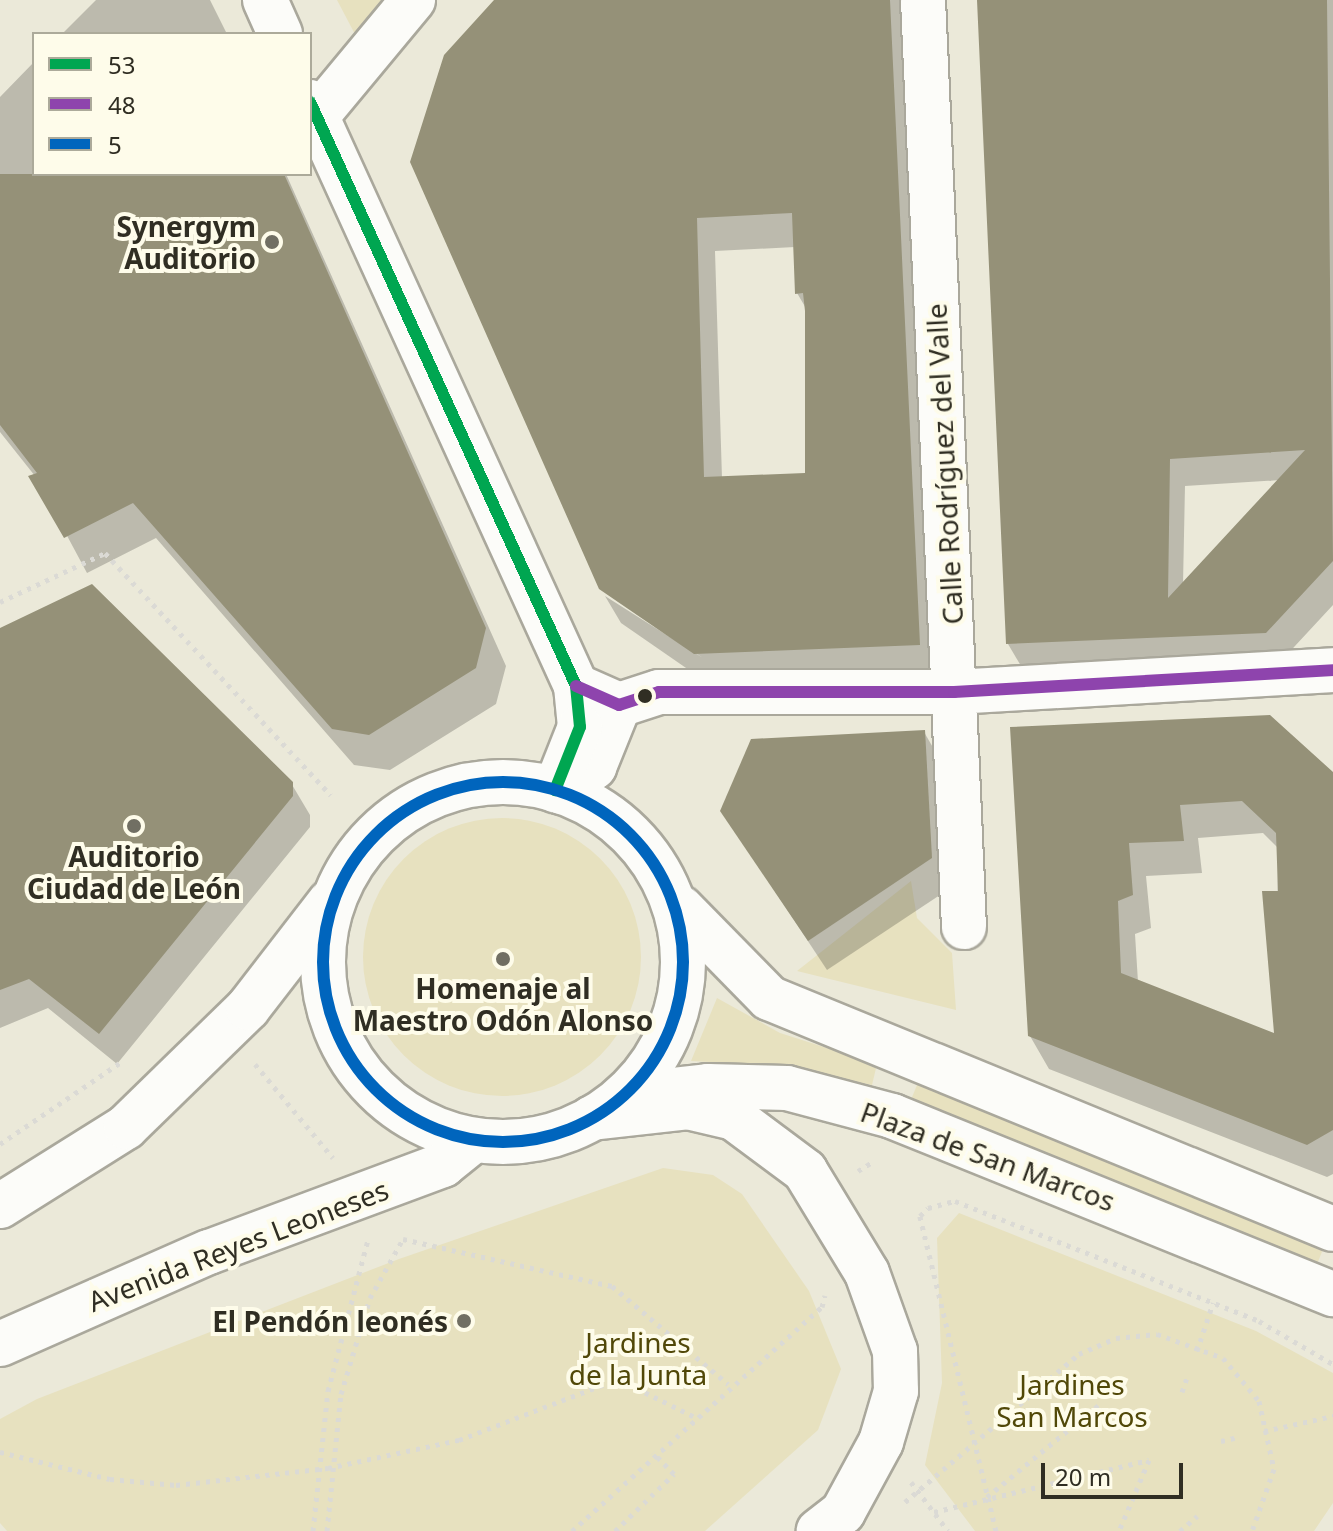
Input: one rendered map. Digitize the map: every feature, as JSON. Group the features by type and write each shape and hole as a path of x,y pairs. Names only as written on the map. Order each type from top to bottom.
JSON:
{"main road":[{"path":"265,0 279,32"},
{"path":"413,0 313,110 576,686 580,727 558,791"},
{"name":"Calle Rodríguez del Valle","path":"923,0 964,927"},
{"path":"576,686 619,705 659,692 954,692 1333,670"},
{"path":"558,791 594,767 619,705"},
{"path":"0,1206 126,1127 248,1008 331,900 350,862 408,808 491,782 558,791 623,824 658,865 681,908 769,998 1333,1229"},
{"path":"331,900 325,992 342,1045 375,1092 420,1125 473,1141 515,1142 610,1106 688,1107 734,1118 805,1171 867,1273 895,1351 896,1391 881,1442 843,1512 819,1531"},
{"path":"610,1106 659,1055 678,1009 681,908"},
{"name":"Plaza de San Marcos","path":"610,1106 708,1086 787,1088 892,1116 1333,1294"},
{"name":"Avenida Reyes Leoneses","path":"0,1344 209,1252 443,1165 473,1141"}],"path":[{"path":"0,602 105,553 331,795"},
{"path":"0,1144 125,1059"},
{"path":"250,1059 337,1162"},
{"path":"996,1531 985,1499 920,1216 928,1208 955,1201 1213,1303 1333,1364"},
{"path":"313,1531 315,1470 328,1391 370,1250 367,1238"},
{"path":"327,1531 328,1468 354,1345 384,1264 403,1239 612,1286 728,1384"},
{"path":"572,1531 728,1384 822,1307 829,1277"},
{"path":"1198,1348 1213,1303"},
{"path":"897,1508 1066,1363 1103,1342 1144,1334 1198,1348 1243,1378 1267,1430 1272,1483 1252,1531"},
{"path":"1182,1392 1188,1375"},
{"path":"0,1452 156,1485 328,1468 506,1427 618,1379 693,1416"},
{"path":"985,1499 1100,1404"},
{"path":"1267,1430 1333,1416"},
{"path":"1221,1441 1239,1437"},
{"path":"615,1531 674,1474 653,1452"},
{"path":"934,1512 1149,1460 1119,1531"},
{"path":"904,1474 948,1531"},
{"path":"1180,1531 1197,1516"}],"green space":[{"path":"337,0 384,0 357,38"},
{"path":"516,818 568,834 590,849 610,869 631,904 639,930 639,984 625,1023 610,1045 590,1065 568,1080 529,1094 488,1096 436,1080 414,1065 394,1045 379,1023 365,984 363,943 379,891 394,869 414,849 436,834 475,820"},
{"path":"911,881 917,918 952,953 956,1010 797,971"},
{"path":"717,998 780,1033 877,1064 872,1085 781,1066 691,1061"},
{"path":"919,1080 1325,1244 1316,1265 910,1101"},
{"name":"Jardines de la Junta","path":"663,1168 713,1175 742,1194 809,1291 841,1369 818,1430 705,1531 7,1531 0,1523 0,1419 37,1399 399,1259"},
{"name":"Jardines San Marcos","path":"959,1213 1256,1331 1333,1373 1333,1503 1314,1531 975,1531 925,1465 942,1383 937,1238"}],"building":[{"path":"494,0 890,0 920,645 694,654 599,589 410,162 444,55","holes":["792,213 795,294 803,293 805,311 805,473 704,477 697,218"]},
{"path":"977,0 1327,0 1333,561 1266,633 1006,644","holes":["1305,450 1168,598 1170,459"]},
{"path":"0,174 285,176 486,628 476,668 369,735 332,729 133,503 64,538 28,476 37,473 0,425"},
{"name":"Auditorio Ciudad de León","path":"92,584 293,782 293,796 99,1034 29,979 0,990 0,628"},
{"path":"1270,715 1333,772 1333,1130 1307,1145 1028,1036 1010,727","holes":["1242,801 1276,833 1278,891 1262,891 1274,1033 1121,973 1118,901 1133,895 1129,843 1184,841 1180,805"]},
{"path":"925,730 932,858 808,941 720,811 751,739"}],"transit line":[{"name":"53","path":"312,106 576,686 580,727 555,790"},
{"name":"48","path":"576,686 619,705 659,692 954,692 1333,670"},
{"name":"5","path":"503,782 538,785 572,795 603,812 630,835 653,862 670,893 680,927 683,962 680,997 670,1031 653,1062 630,1089 603,1112 572,1129 538,1139 503,1142 468,1139 434,1129 403,1112 376,1089 353,1062 336,1031 326,997 323,962 326,927 336,893 353,862 376,835 403,812 434,795 468,785 503,782"}],"place":[{"name":"Synergym Auditorio","path":"272,242"},
{"name":"Auditorio Ciudad de León","path":"134,826"},
{"name":"Homenaje al Maestro Odón Alonso","path":"503,959"},
{"name":"El Pendón leonés","path":"464,1321"}]}
